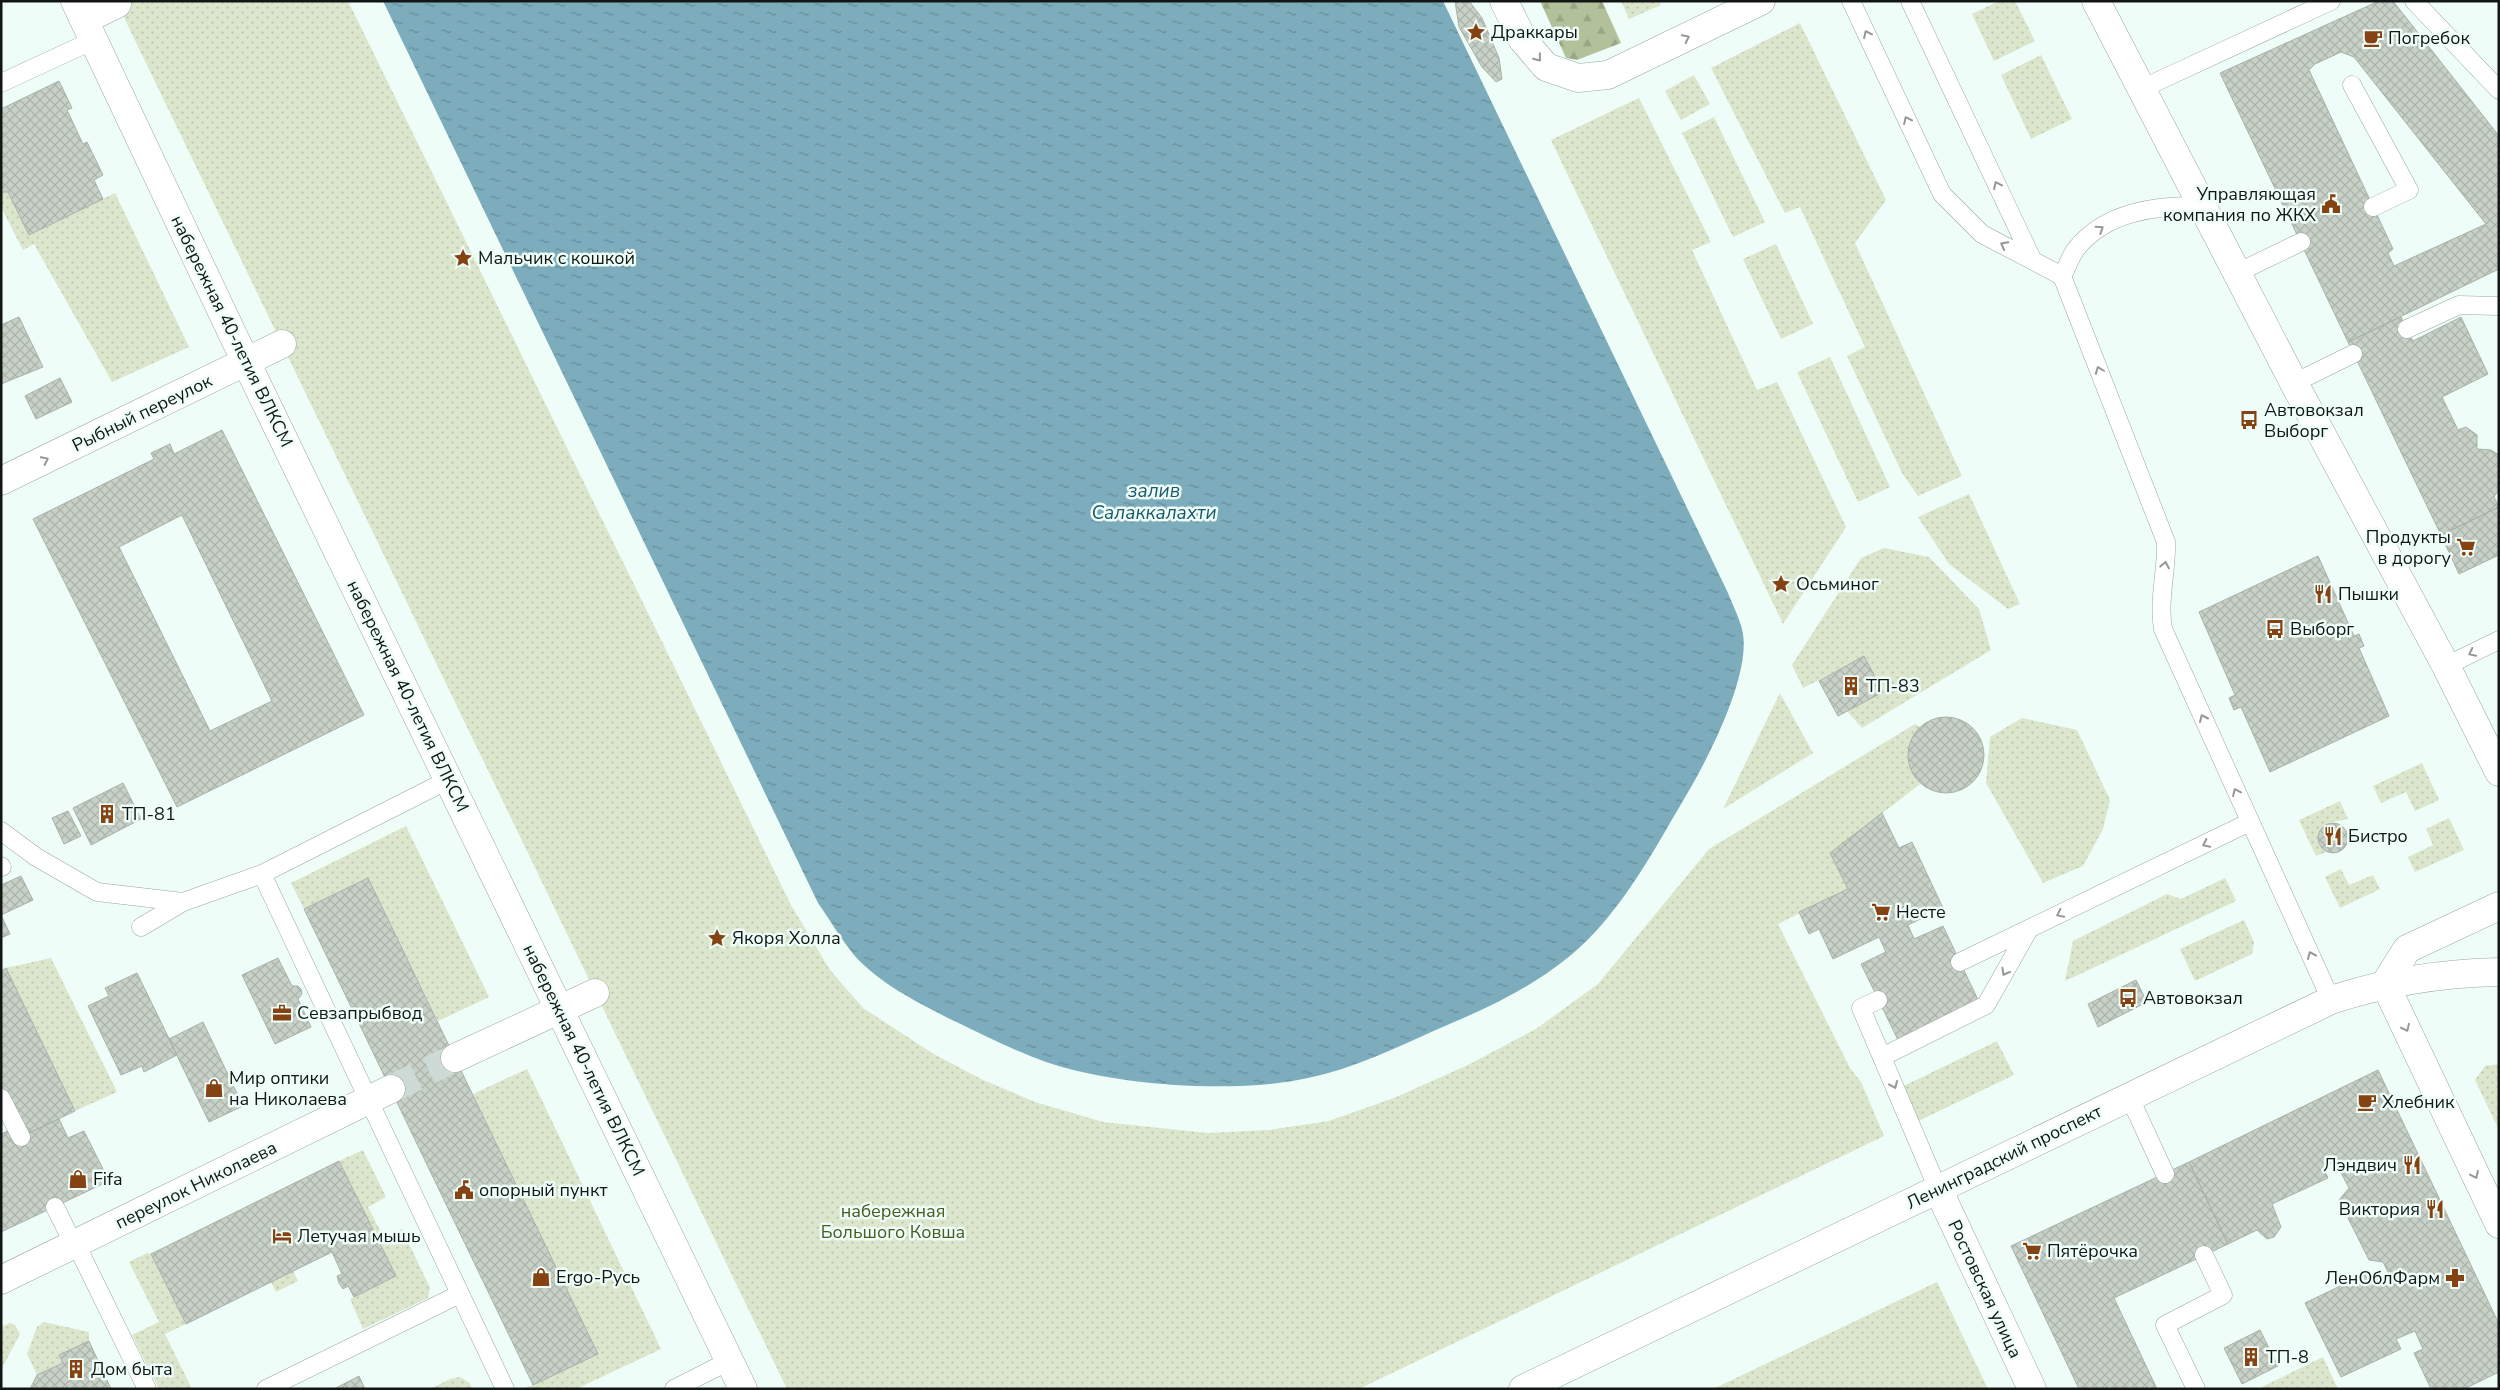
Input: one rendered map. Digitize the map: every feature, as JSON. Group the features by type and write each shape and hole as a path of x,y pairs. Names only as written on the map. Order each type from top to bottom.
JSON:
{"street":[{"path":"1504,1 1523,40 1546,68 1578,78 1608,75 1761,1"},
{"path":"2096,1 2294,383 2446,666 2499,772"},
{"path":"84,20 117,4"},
{"name":"набережная 40-летия ВЛКСМ","path":"84,20 448,780 743,1389"},
{"name":"Рыбный переулок","path":"1,481 282,344"},
{"path":"2499,906 2407,949 2385,984 2499,1224"},
{"name":"Ленинградский проспект","path":"1523,1389 2331,1000 2385,984 2466,973 2499,972"},
{"path":"455,1058 559,1008 595,993"},
{"name":"переулок Николаева","path":"1,1280 380,1095"},
{"name":"Ростовская улица","path":"1938,1189 2032,1389"}],"lane":[{"path":"1851,1 1942,194 1982,234 2062,276 2166,542 2161,597 2163,629 2331,1000"},
{"path":"1910,1 2033,260"},
{"path":"2278,26 2303,1"},
{"path":"2141,89 2330,1"},
{"path":"2414,1 2499,90"},
{"path":"1,83 84,20"},
{"path":"2352,85 2409,190 2373,207"},
{"path":"2062,276 2076,249 2096,230 2132,212 2169,205 2202,206"},
{"path":"2237,274 2301,242"},
{"path":"2407,329 2459,304 2499,306"},
{"path":"2294,383 2354,354"},
{"path":"2446,666 2499,640"},
{"path":"141,927 183,902 262,874 448,780"},
{"path":"1960,962 2250,822"},
{"path":"1,831 36,857 97,892 183,902"},
{"path":"262,874 380,1095 460,1294 505,1389"},
{"path":"1882,1056 1986,1005 2028,929"},
{"path":"1878,1000 1861,1008 1938,1189"},
{"path":"2129,1096 2164,1174"},
{"path":"1,1098 20,1137"},
{"path":"55,1207 148,1389"},
{"path":"2196,1389 2165,1325 2223,1295 2204,1255"},
{"path":"266,1389 460,1294"},
{"path":"674,1389 729,1361"}],"green space":[{"name":"набережная Большого Ковша","path":"116,1 348,1 791,905 830,970 863,1008 932,1053 981,1079 1035,1102 1103,1122 1207,1133 1269,1130 1329,1121 1394,1098 1468,1065 1536,1029 1598,984 1709,849 1915,724 1920,727 1912,741 1909,763 1920,784 1831,853 1848,889 1778,924 1850,1068 1861,1082 1884,1136 1359,1389 787,1389"},
{"path":"1540,1 1602,1 1621,43 1577,60 1566,58"},
{"path":"1621,1 1659,1 1661,5 1629,19"},
{"path":"1999,1 2015,1 2035,41 1994,61 1972,14"},
{"path":"1800,23 1886,200 1855,243 1962,476 1918,496 1902,473 1847,356 1865,347 1800,207 1785,213 1711,68"},
{"path":"2041,55 2072,119 2031,139 2001,75"},
{"path":"1694,75 1710,104 1681,120 1665,91"},
{"path":"1639,98 1711,242 1692,250 1757,390 1777,382 1846,527 1783,624 1551,140"},
{"path":"1714,117 1765,222 1733,237 1682,133"},
{"path":"1,192 8,192 30,235 115,193 189,347 112,382 34,244 23,250 1,207"},
{"path":"1776,244 1813,324 1781,339 1743,259"},
{"path":"1830,357 1890,487 1858,502 1797,372"},
{"path":"1969,494 2020,604 2008,609 1949,564 1918,517"},
{"path":"1884,548 1929,557 1979,609 1991,650 1862,728 1847,711 1864,657 1803,688 1792,665 1861,558"},
{"path":"1780,693 1813,753 1723,809"},
{"path":"2022,718 2077,730 2110,800 2103,829 2083,866 2043,883 1986,783 1990,737"},
{"path":"2422,763 2439,800 2415,811 2406,792 2381,803 2373,786"},
{"path":"2340,801 2348,819 2328,823 2320,829 2318,843 2326,852 2316,856 2299,820"},
{"path":"2449,818 2464,850 2415,872 2408,857 2433,845 2426,829"},
{"path":"406,826 489,997 438,1021 368,878 304,909 291,883"},
{"path":"2341,869 2349,885 2373,875 2380,889 2340,908 2325,877"},
{"path":"2225,878 2236,901 2065,981 2073,941 2167,894 2181,899"},
{"path":"2244,920 2254,942 2252,954 2195,981 2180,949"},
{"path":"51,958 117,1092 75,1111 6,968"},
{"path":"1997,1041 2014,1075 1908,1126 1891,1092"},
{"path":"2499,1064 2499,1130 2475,1080 2485,1066"},
{"path":"527,1069 661,1349 576,1389 526,1388 598,1354 473,1094"},
{"path":"363,1150 386,1197 368,1207 384,1238 402,1229 430,1288 428,1298 363,1329 350,1299 396,1276 339,1161"},
{"path":"147,1253 151,1254 186,1324 165,1334 192,1389 159,1389 132,1335 159,1322 129,1262"},
{"path":"293,1271 298,1281 276,1292 271,1282"},
{"path":"1937,1282 1988,1389 1713,1389"},
{"path":"44,1322 89,1332 89,1341 59,1355 63,1363 37,1375 27,1354 37,1327"},
{"path":"10,1323 15,1325 20,1334 1,1370 1,1327"},
{"path":"2323,1357 2338,1389 2263,1389 2262,1387"},
{"path":"460,1377 470,1383 472,1389 430,1389 450,1379"}],"water":[{"name":"залив Салаккалахти","path":"383,1 1443,1 1728,593 1743,634 1740,673 1725,719 1715,742 1661,838 1624,896 1610,915 1579,948 1547,973 1512,994 1475,1013 1358,1064 1325,1074 1279,1083 1247,1086 1176,1085 1106,1077 1074,1070 1046,1062 996,1041 923,1005 886,983 854,955 818,903"}],"building":[{"path":"1455,1 1469,1 1482,18 1499,58 1502,79 1496,82 1482,67 1459,27"},
{"path":"2379,1 2393,1 2499,136 2499,269 2348,342 2220,73","holes":["2341,52 2354,57 2486,224 2394,266 2388,253 2393,249 2309,70 2315,64"]},
{"path":"59,81 72,108 67,110 83,144 87,142 103,175 94,180 103,199 29,235 8,192 1,192 1,109"},
{"path":"19,317 43,367 1,384 1,325"},
{"path":"2401,317 2413,341 2461,317 2488,374 2442,397 2458,430 2466,427 2477,435 2477,449 2491,450 2499,455 2499,489 2494,497 2499,507 2441,535 2348,342"},
{"path":"60,378 72,402 36,419 25,396"},
{"path":"222,430 364,715 177,807 33,519 154,459 151,453 170,444 174,454","holes":["182,515 272,701 210,731 119,547"]},
{"path":"2499,507 2499,555 2459,574 2441,535"},
{"path":"2318,556 2354,636 2359,634 2364,646 2359,648 2389,716 2270,772 2241,707 2234,710 2229,698 2235,695 2199,612"},
{"name":"ТП-83","path":"1864,656 1883,692 1838,716 1819,681"},
{"path":"1946,717 1961,720 1973,728 1981,740 1984,755 1981,770 1973,782 1961,790 1946,793 1931,790 1919,782 1911,770 1908,755 1911,740 1919,728 1931,720"},
{"name":"ТП-81","path":"123,783 141,819 91,845 73,808"},
{"path":"68,811 81,836 64,844 52,818"},
{"path":"1882,813 1899,848 1912,842 1943,908 1908,925 1914,939 1943,926 1979,1002 1898,1040 1861,964 1886,952 1879,937 1833,959 1819,929 1809,934 1799,912 1848,889 1830,853"},
{"path":"2333,823 2344,827 2348,838 2344,849 2333,853 2322,849 2318,838 2322,827"},
{"path":"21,876 33,900 1,915 1,885"},
{"path":"368,878 598,1354 533,1385 304,909"},
{"path":"1,915 10,934 1,938"},
{"name":"Севзапрыбвод","path":"278,958 292,986 298,986 301,989 302,994 298,999 311,1027 275,1044 242,975"},
{"path":"6,968 75,1111 25,1135 1,1084 1,971"},
{"path":"137,973 177,1055 144,1072 142,1066 121,1075 88,1006 109,996 105,988"},
{"path":"2136,980 2147,1002 2098,1027 2088,1004"},
{"path":"203,1022 243,1106 209,1122 169,1039"},
{"path":"2378,1070 2499,1324 2499,1372 2464,1389 2431,1389 2414,1353 2423,1349 2415,1331 2396,1339 2401,1349 2341,1377 2305,1303 2365,1274 2369,1283 2389,1274 2383,1262 2369,1260 2339,1200 2349,1188 2335,1161 2323,1167 2328,1178 2272,1204 2281,1227 2274,1237 2267,1239 2257,1230 2228,1244 2189,1162"},
{"path":"59,1119 68,1138 84,1131 109,1181 1,1232 1,1134 8,1131 16,1139"},
{"name":"Летучая мышь","path":"339,1161 396,1276 354,1297 348,1286 343,1289 339,1283 337,1276 342,1274 332,1252 186,1324 151,1254"},
{"path":"2189,1162 2228,1244 2114,1298 2157,1389 2079,1389 2011,1246"},
{"name":"ТП-8","path":"2260,1330 2278,1366 2242,1384 2224,1348"},
{"name":"Дом быта","path":"89,1341 111,1389 30,1389 37,1375 63,1363 59,1355"},
{"path":"359,1376 365,1389 334,1389"}],"tunnel":[{"path":"391,1089 455,1058"}],"place":[{"name":"Драккары","path":"1476,32"},
{"name":"Погребок","path":"2373,38"},
{"name":"Управляющая компания по ЖКХ","path":"2331,204"},
{"name":"Мальчик с кошкой","path":"463,258"},
{"name":"Автовокзал Выборг","path":"2249,420"},
{"name":"Продукты в дорогу","path":"2466,547"},
{"name":"Осьминог","path":"1781,584"},
{"name":"Пышки","path":"2323,594"},
{"name":"Выборг","path":"2275,629"},
{"name":"ТП-83","path":"1851,686"},
{"name":"ТП-81","path":"107,814"},
{"name":"Бистро","path":"2333,836"},
{"name":"Несте","path":"1881,912"},
{"name":"Якоря Холла","path":"717,938"},
{"name":"Автовокзал","path":"2128,998"},
{"name":"Севзапрыбвод","path":"282,1013"},
{"name":"Мир оптики на Николаева","path":"214,1088"},
{"name":"Хлебник","path":"2367,1102"},
{"name":"Лэндвич","path":"2412,1165"},
{"name":"Fifa","path":"78,1179"},
{"name":"опорный пункт","path":"464,1190"},
{"name":"Виктория","path":"2435,1209"},
{"name":"Летучая мышь","path":"282,1236"},
{"name":"Пятёрочка","path":"2032,1251"},
{"name":"Ergo-Русь","path":"541,1277"},
{"name":"ЛенОблФарм","path":"2455,1278"},
{"name":"ТП-8","path":"2251,1357"},
{"name":"Дом быта","path":"76,1369"}]}
